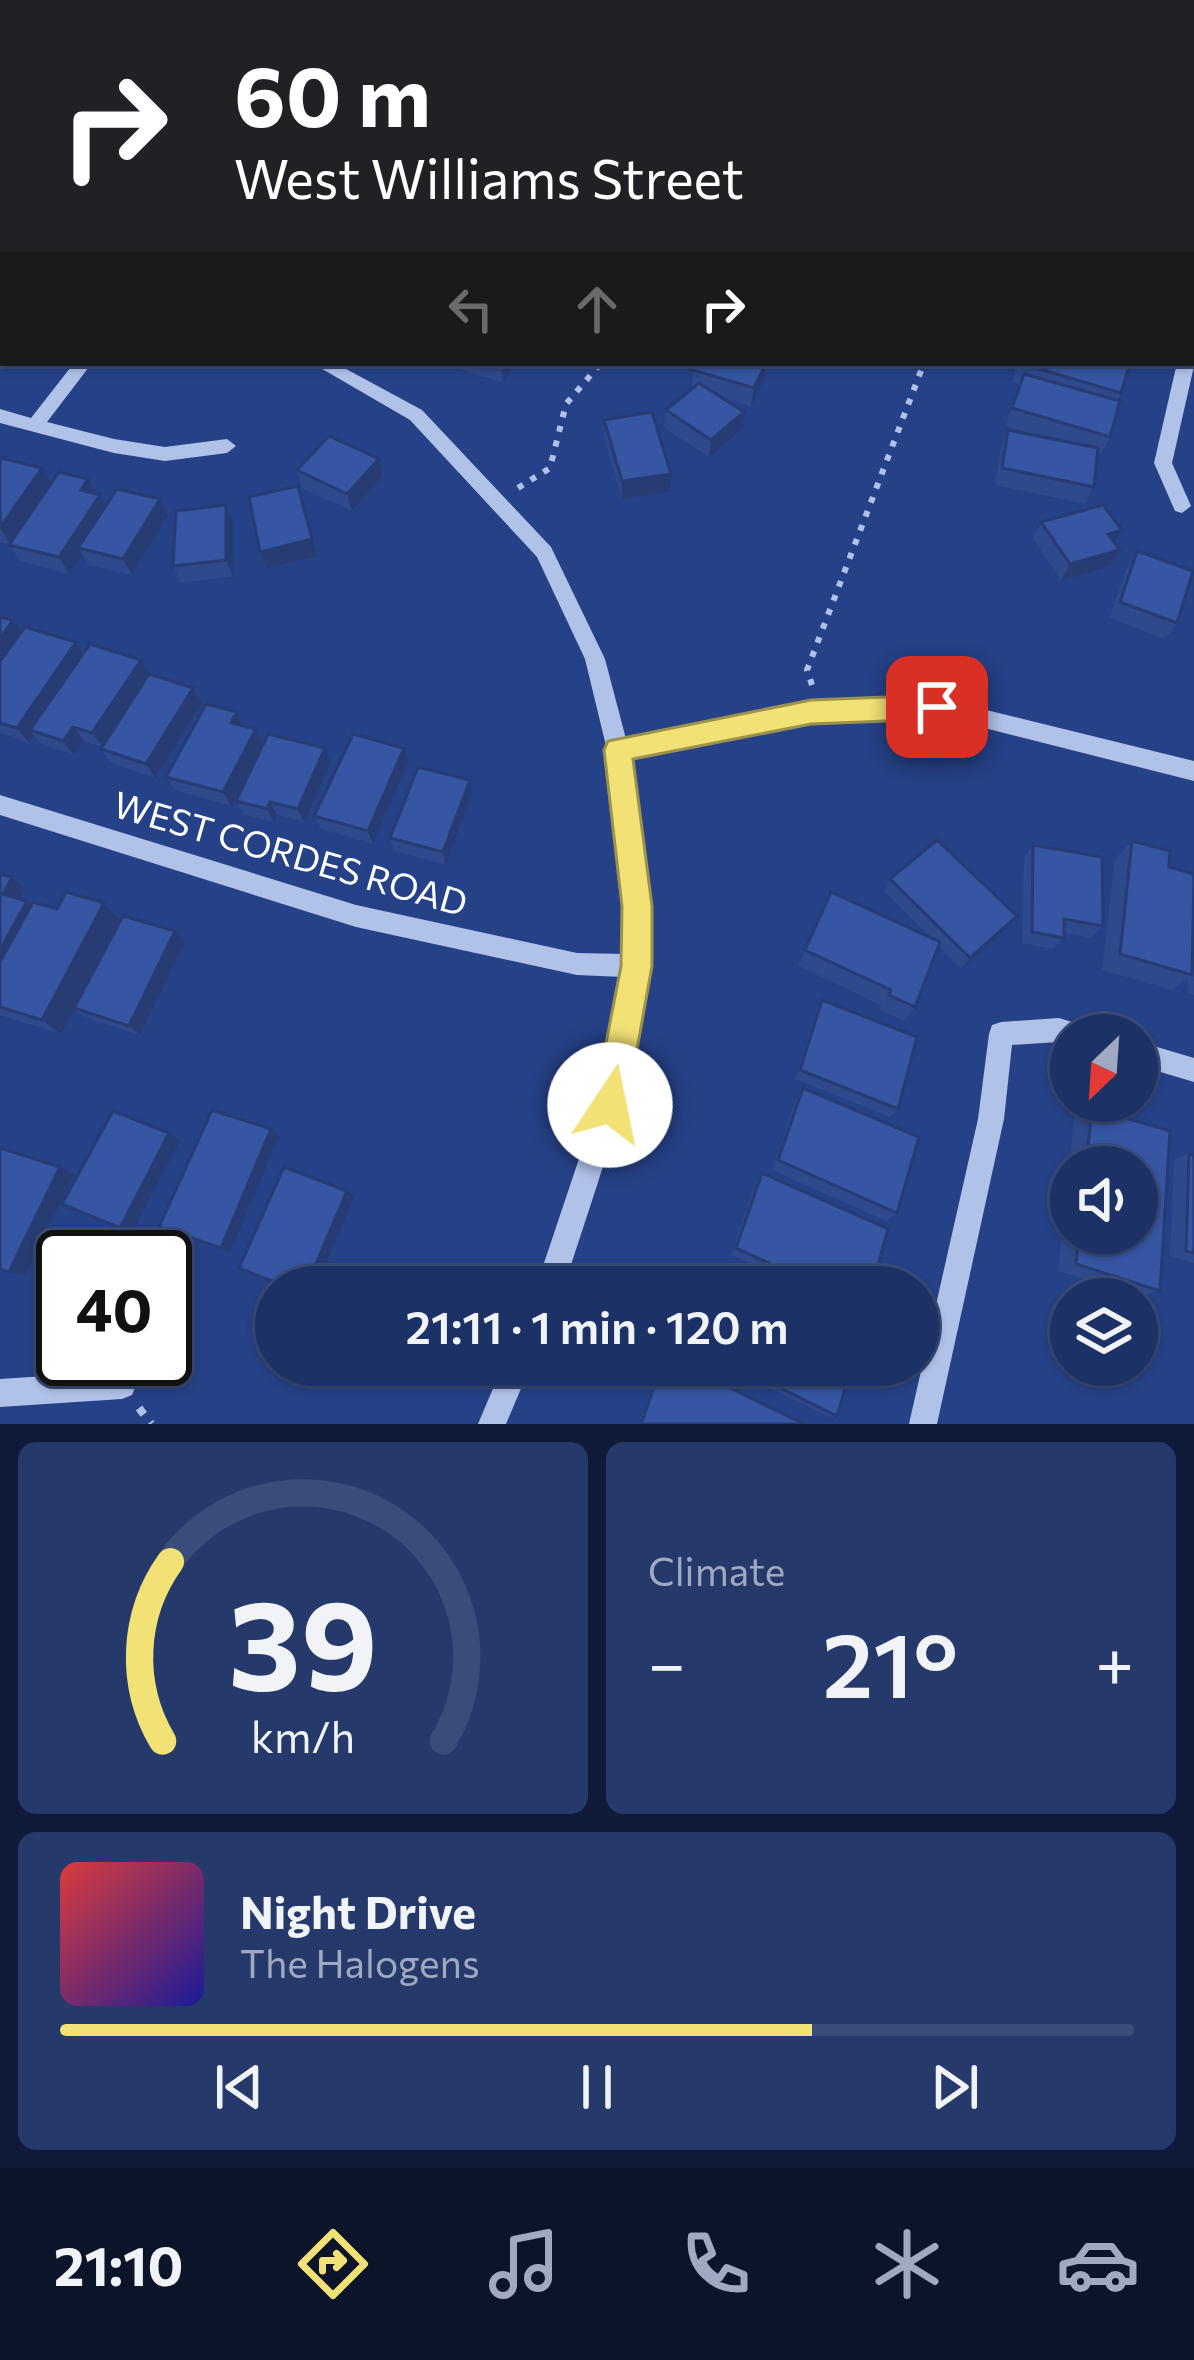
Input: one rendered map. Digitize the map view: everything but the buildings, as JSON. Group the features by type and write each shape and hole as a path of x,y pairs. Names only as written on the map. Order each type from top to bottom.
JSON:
{"street":[{"path":"35,425 81,366"},
{"path":"326,366 416,416 544,552 596,659 618,750 637,906 637,966 610,1105 557,1266"},
{"path":"1182,506 1163,464 1185,366"},
{"path":"0,416 165,454 226,446"},
{"path":"618,750 819,712 937,707 1194,771"},
{"name":"WEST CORDES ROAD","path":"0,805 356,916 578,964 637,966"},
{"path":"923,1424 991,1119 1001,1034 1050,1031"},
{"path":"1158,1059 1194,1070"},
{"path":"0,1393 107,1386"},
{"path":"492,1424 508,1386"}],"path":[{"path":"495,500 550,468 566,404 598,366"},
{"path":"819,712 808,670 923,366"}],"route":[{"path":"610,1105 637,966 637,906 618,750 811,712 937,707"}]}
